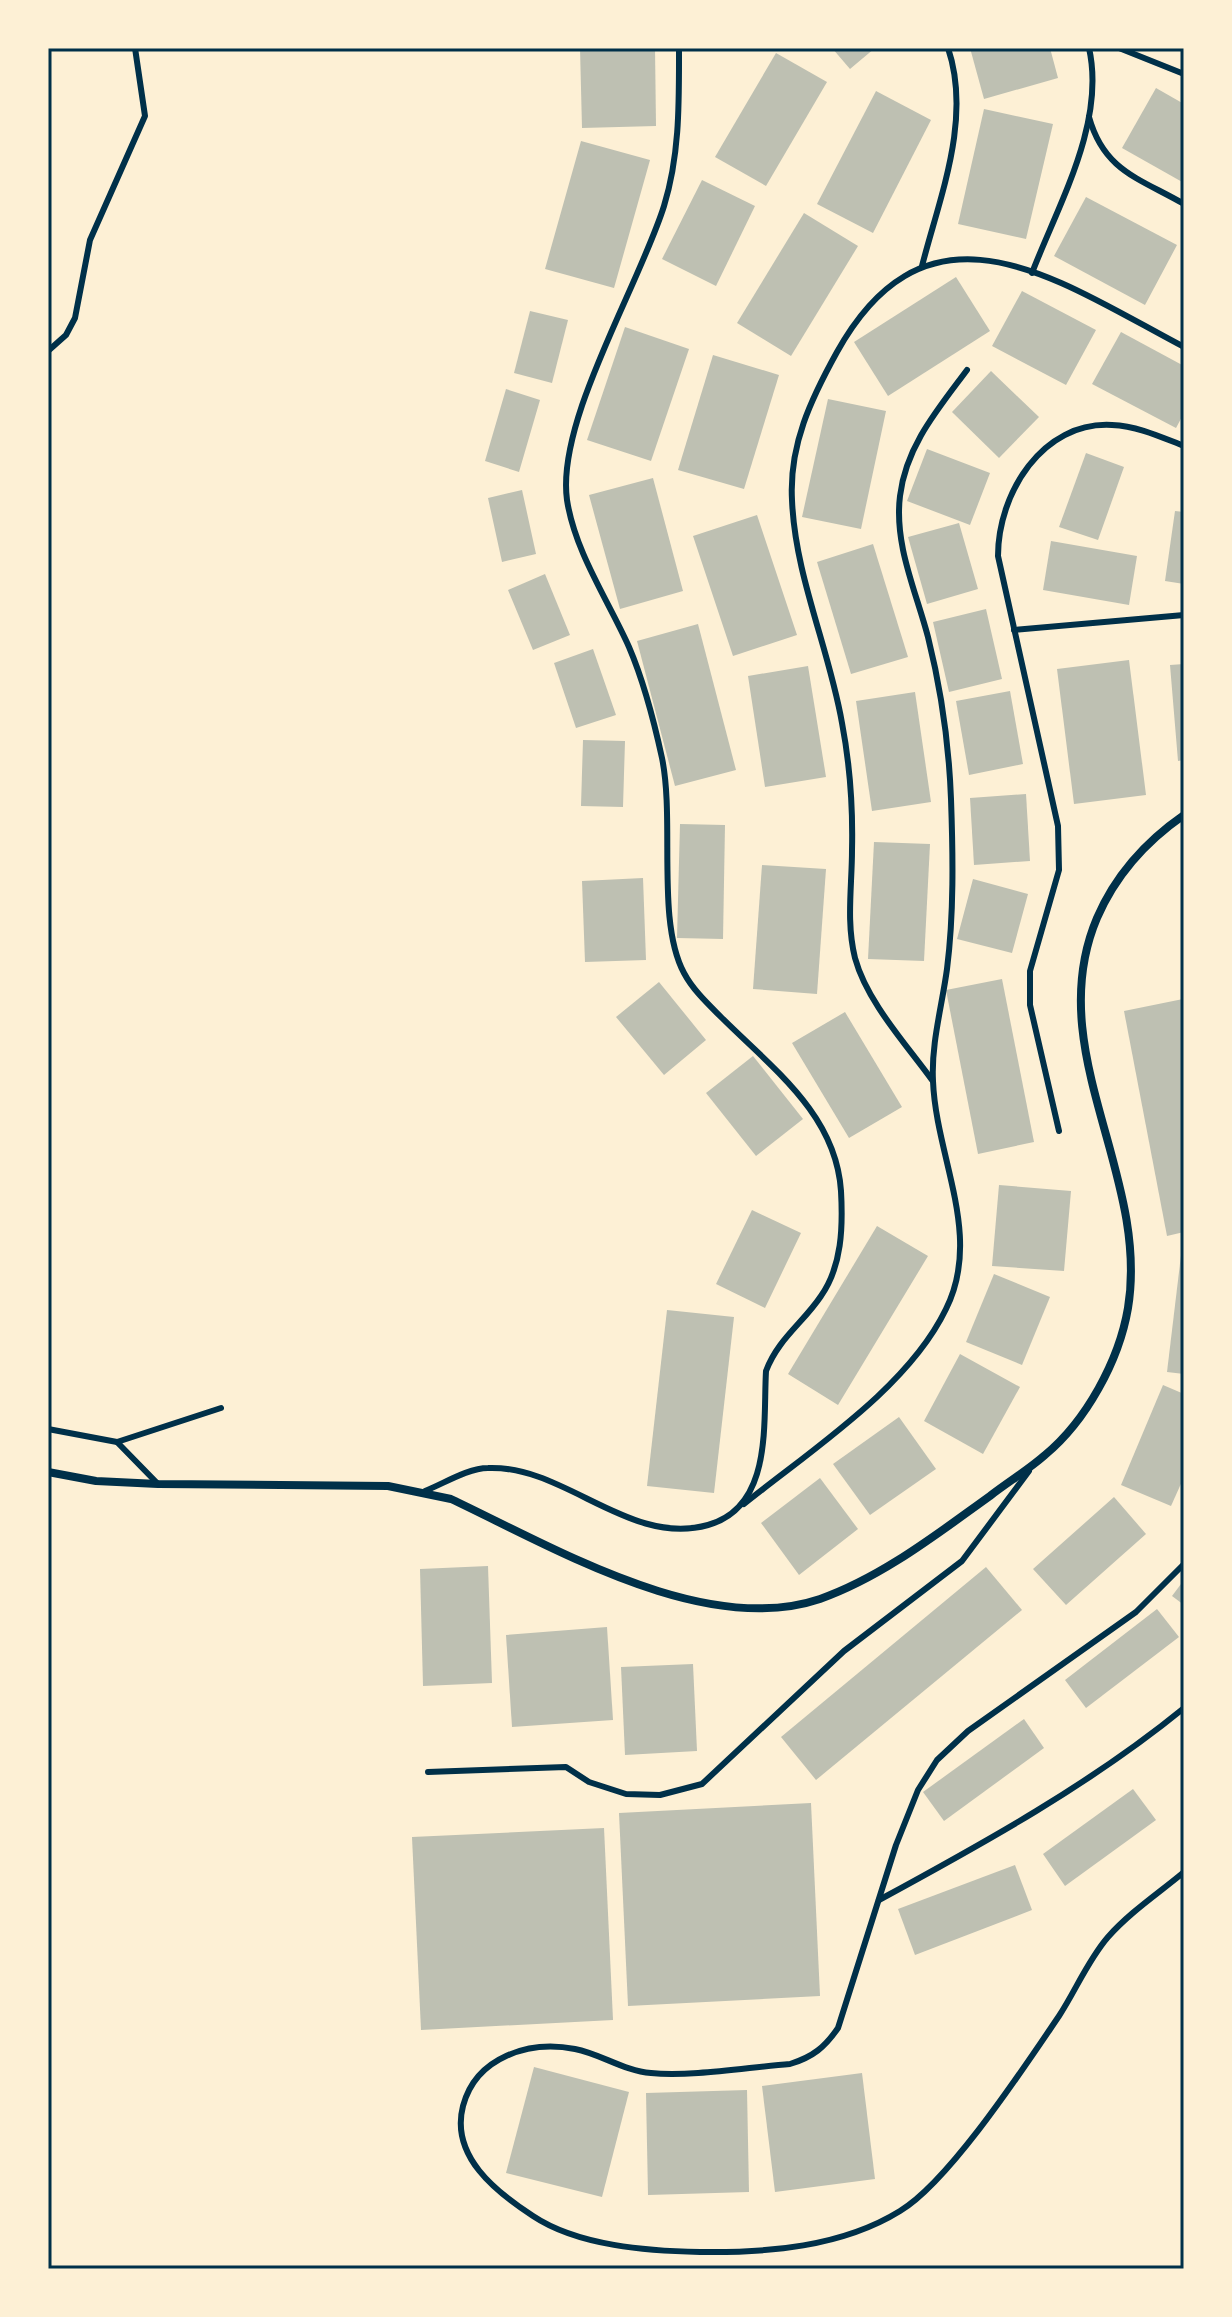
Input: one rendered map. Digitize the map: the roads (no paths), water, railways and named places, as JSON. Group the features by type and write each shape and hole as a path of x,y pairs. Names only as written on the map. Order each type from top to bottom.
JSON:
{"street":[{"path":"48,1472 96,1481 388,1486 425,1491 451,1499 638,1587 709,1602 779,1608 818,1599 897,1560 1035,1463 1067,1434 1090,1399 1117,1346 1129,1296 1129,1246 1122,1202 1082,1040 1081,970 1094,926 1122,873 1138,852 1184,815"}],"lane":[{"path":"48,351 66,335 75,318 90,240 145,116 135,48"},
{"path":"679,48 675,160 646,256 600,361 573,437 567,469 567,500 578,539 631,651 662,759 668,794 670,925 675,952 684,974 702,997 811,1109 830,1137 836,1154 841,1190 839,1255 821,1297 779,1343 771,1358 766,1371 762,1461 745,1498 728,1516"},
{"path":"922,266 956,126 958,95 948,48"},
{"path":"1032,273 1089,117 1093,66 1089,48"},
{"path":"1119,48 1184,74"},
{"path":"1089,117 1095,137 1107,158 1184,204"},
{"path":"932,1080 871,993 856,960 849,924 852,795 845,737 834,677 797,541 792,501 792,462 800,431 830,365 867,310 896,280 922,266 959,257 997,260 1032,273 1184,347"},
{"path":"425,1491 485,1467 500,1468 549,1481 662,1529 686,1531 728,1516 882,1390 928,1339 948,1307 961,1270 962,1242 932,1080 947,966 951,798 942,714 928,638 907,569 900,497 911,452 967,370"},
{"path":"1059,1131 1030,1005 1030,971 1059,870 1058,826 998,556 998,537 1011,494 1034,458 1069,434 1094,426 1142,430 1184,446"},
{"path":"1014,630 1184,615"},
{"path":"48,1429 117,1442 221,1408"},
{"path":"117,1442 158,1484"},
{"path":"428,1772 566,1767 589,1782 626,1794 660,1795 702,1784 844,1651 962,1561 1035,1463"},
{"path":"1184,1564 1136,1612 968,1731 937,1760 918,1790 838,2028 826,2044 809,2058 790,2064 653,2074 573,2048 521,2050 486,2066 466,2097 461,2129 470,2158 494,2188 540,2221 568,2233 602,2240 671,2251 745,2253 857,2232 902,2211 930,2187 1030,2059 1108,1937 1184,1872"},
{"path":"879,1900 993,1838 1157,1730 1184,1708"}]}
